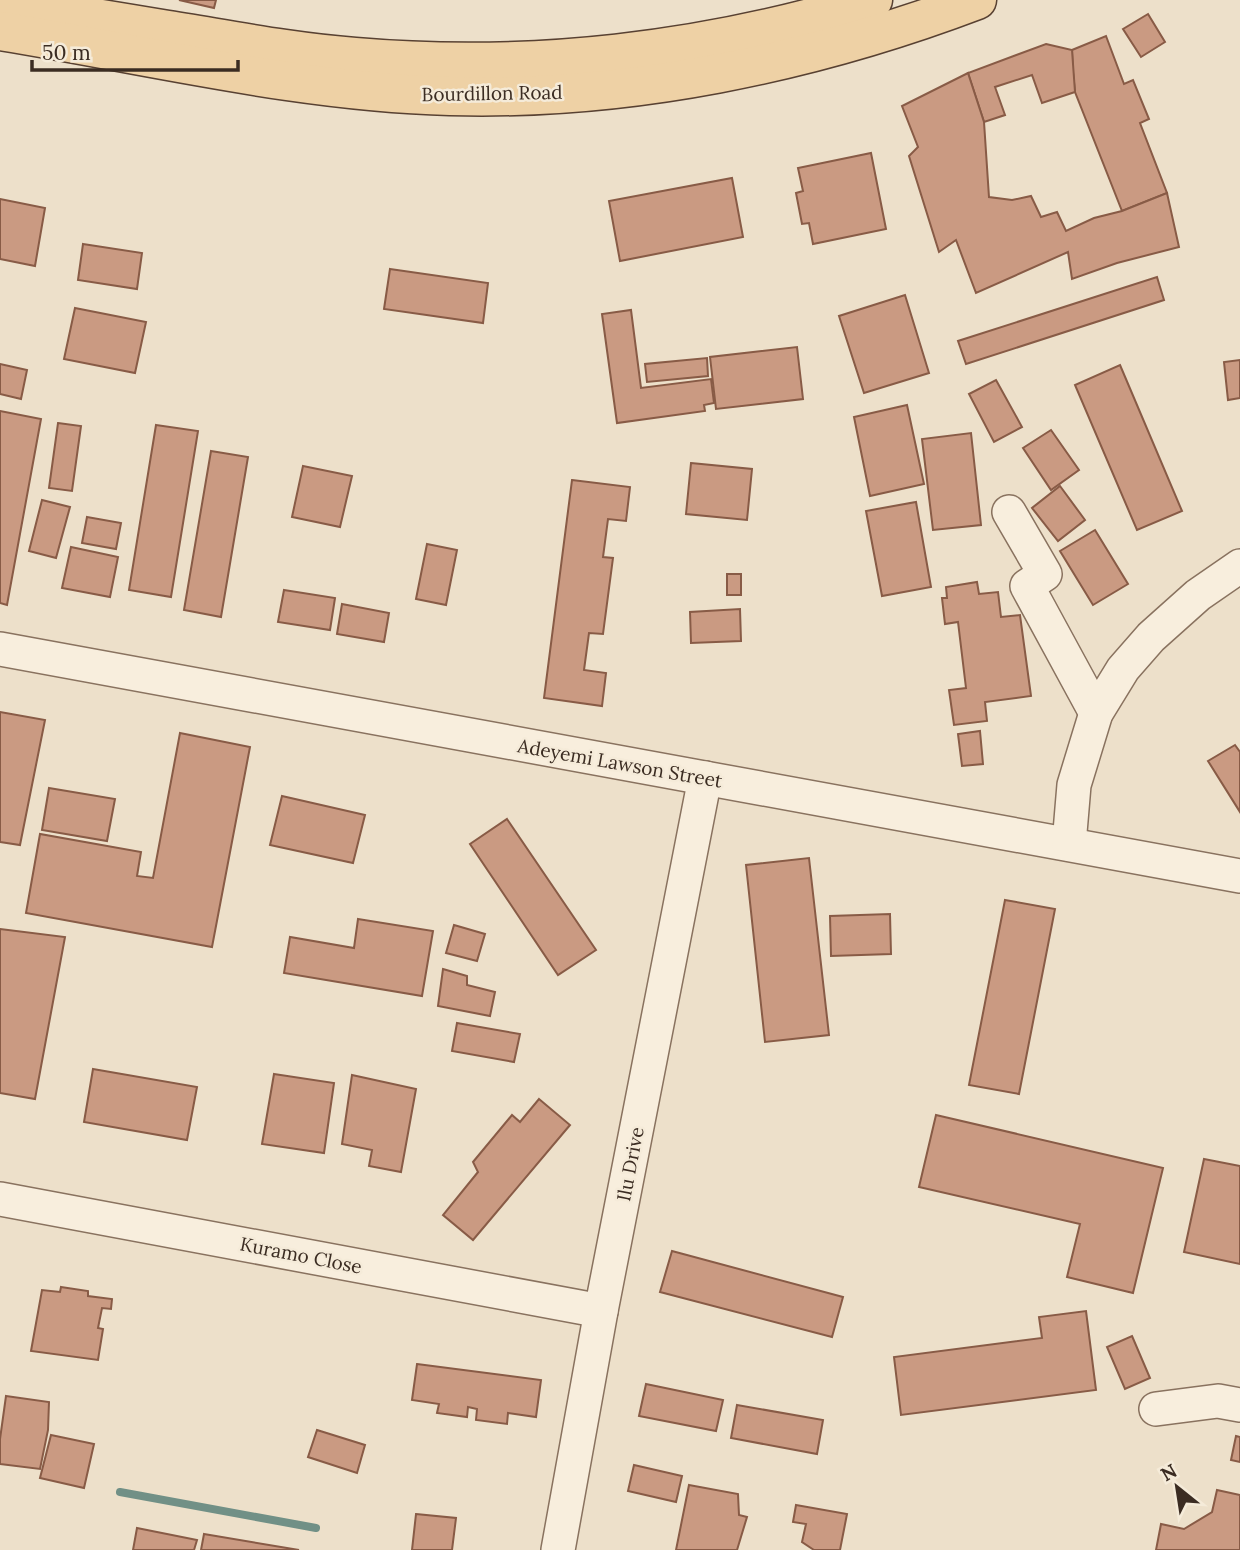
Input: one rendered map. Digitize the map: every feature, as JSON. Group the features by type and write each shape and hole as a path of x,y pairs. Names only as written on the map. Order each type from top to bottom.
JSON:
{"main road":[{"name":"Bourdillon Road","path":"0,3 328,54 485,63 556,59 688,44 803,19 873,0"},
{"name":"Bourdillon Road","path":"0,31 292,82 449,96 515,96 662,83 740,69 862,39 925,20 977,0"}],"street":[{"path":"1009,512 1045,574 1027,586 1096,713"},
{"path":"1069,844 1074,785 1096,713 1124,669 1151,636 1198,595 1240,566"},
{"name":"Adeyemi Lawson Street","path":"0,649 1240,877"},
{"name":"Ilu Drive","path":"558,1550 601,1311 705,778"},
{"name":"Kuramo Close","path":"0,1199 601,1311"},
{"path":"1156,1409 1218,1401 1240,1405"}],"building":[{"path":"179,0 216,0 214,8"},
{"path":"1148,14 1165,42 1141,57 1123,29"},
{"path":"1106,36 1124,84 1133,80 1149,119 1140,123 1167,193 1122,211 1075,92 1073,72 1072,50"},
{"path":"1046,44 1072,50 1075,92 1042,103 1032,75 995,87 1005,115 984,122 968,73"},
{"path":"968,73 984,122 989,197 1012,200 1031,196 1041,217 1057,212 1066,231 1094,218 1122,211 1167,193 1179,247 1117,263 1072,279 1068,252 976,293 956,240 939,252 909,156 918,147 902,106"},
{"path":"871,153 886,229 813,244 809,223 802,224 796,193 803,191 798,168"},
{"path":"732,178 743,237 620,261 609,201"},
{"path":"0,199 45,208 35,266 0,259"},
{"path":"83,244 142,253 137,289 78,280"},
{"path":"390,269 488,283 483,323 384,309"},
{"path":"1157,277 1164,300 966,364 958,341"},
{"path":"905,295 929,373 864,393 839,316"},
{"path":"75,308 146,322 135,373 64,359"},
{"path":"631,310 641,388 711,379 714,403 704,405 705,411 617,423 602,314"},
{"path":"797,347 803,399 716,409 710,357"},
{"path":"707,358 708,376 647,382 645,364"},
{"path":"1240,360 1240,398 1228,400 1224,362"},
{"path":"0,364 27,370 21,399 0,394"},
{"path":"1120,365 1182,511 1137,530 1075,385"},
{"path":"996,380 1022,427 994,442 969,394"},
{"path":"907,405 924,484 870,496 854,417"},
{"path":"0,411 41,419 7,605 0,603"},
{"path":"58,423 81,426 72,491 49,488"},
{"path":"156,425 198,431 171,597 129,590"},
{"path":"1051,430 1079,470 1051,490 1023,448"},
{"path":"971,433 981,525 933,530 922,439"},
{"path":"211,451 248,457 221,617 184,610"},
{"path":"691,463 752,469 747,520 686,514"},
{"path":"303,466 352,476 340,527 292,517"},
{"path":"572,480 630,487 626,521 608,519 603,557 613,558 603,634 589,633 584,670 606,673 602,706 544,698"},
{"path":"1060,486 1085,520 1058,541 1032,508"},
{"path":"42,500 70,507 56,558 29,551"},
{"path":"916,502 931,587 882,596 866,511"},
{"path":"87,517 121,523 116,549 82,543"},
{"path":"1095,530 1128,584 1093,605 1060,551"},
{"path":"427,544 457,550 446,605 416,599"},
{"path":"71,547 118,557 110,597 62,588"},
{"path":"727,574 741,574 741,595 727,595"},
{"path":"977,582 979,594 998,592 1001,617 1020,615 1031,696 985,702 987,721 954,725 949,690 966,688 958,622 945,624 942,598 947,598 946,587"},
{"path":"284,590 335,598 330,630 278,622"},
{"path":"342,604 389,613 384,642 337,634"},
{"path":"740,609 741,641 691,643 690,612"},
{"path":"0,712 45,720 20,845 0,842"},
{"path":"980,731 983,764 962,766 958,734"},
{"path":"180,733 250,747 212,947 26,913 40,834 141,852 137,876 153,878"},
{"path":"1235,745 1240,752 1240,812 1208,761"},
{"path":"49,788 115,799 107,841 42,830"},
{"path":"282,796 365,815 353,863 270,845"},
{"path":"507,819 596,950 558,975 470,844"},
{"path":"809,858 829,1035 765,1042 746,865"},
{"path":"1005,900 1055,909 1019,1094 969,1085"},
{"path":"890,914 891,954 831,956 830,916"},
{"path":"358,919 433,931 422,996 284,973 290,937 354,948"},
{"path":"454,925 485,934 477,961 446,953"},
{"path":"0,929 65,937 35,1099 0,1093"},
{"path":"443,969 467,976 467,985 495,992 490,1016 438,1006"},
{"path":"457,1023 520,1034 514,1062 452,1051"},
{"path":"93,1069 197,1087 187,1140 84,1122"},
{"path":"274,1074 334,1083 324,1153 262,1144"},
{"path":"352,1075 416,1089 401,1172 369,1166 372,1150 342,1144"},
{"path":"539,1099 570,1125 473,1240 443,1215 478,1172 473,1162 512,1115 520,1122"},
{"path":"936,1115 1163,1168 1133,1293 1067,1277 1080,1224 919,1187"},
{"path":"1204,1159 1240,1166 1240,1264 1184,1252"},
{"path":"672,1251 843,1297 832,1337 660,1292"},
{"path":"61,1287 88,1291 88,1296 112,1299 111,1309 102,1308 98,1328 103,1329 98,1360 31,1351 42,1290 60,1292"},
{"path":"1086,1311 1096,1390 901,1415 894,1357 1042,1338 1039,1317"},
{"path":"1132,1336 1150,1378 1125,1389 1107,1347"},
{"path":"417,1364 541,1380 536,1417 508,1413 507,1424 476,1420 477,1409 468,1407 467,1417 437,1413 439,1404 412,1400"},
{"path":"646,1384 723,1400 716,1431 639,1416"},
{"path":"6,1396 49,1402 48,1430 40,1469 0,1464 0,1439"},
{"path":"737,1405 823,1420 817,1454 731,1438"},
{"path":"317,1430 365,1445 357,1473 308,1457"},
{"path":"51,1435 94,1444 84,1488 40,1478"},
{"path":"1236,1436 1240,1437 1240,1462 1231,1460"},
{"path":"634,1465 682,1476 676,1502 628,1491"},
{"path":"689,1485 738,1494 739,1515 747,1517 737,1550 676,1550"},
{"path":"1217,1490 1240,1495 1240,1550 1156,1550 1161,1524 1184,1529 1212,1512"},
{"path":"796,1505 847,1514 840,1550 814,1550 802,1542 806,1524 793,1522"},
{"path":"416,1514 456,1518 452,1550 412,1550"},
{"path":"137,1528 197,1540 194,1550 133,1550"},
{"path":"204,1534 299,1550 201,1550"}],"waterway":[{"path":"120,1492 316,1528"}]}
